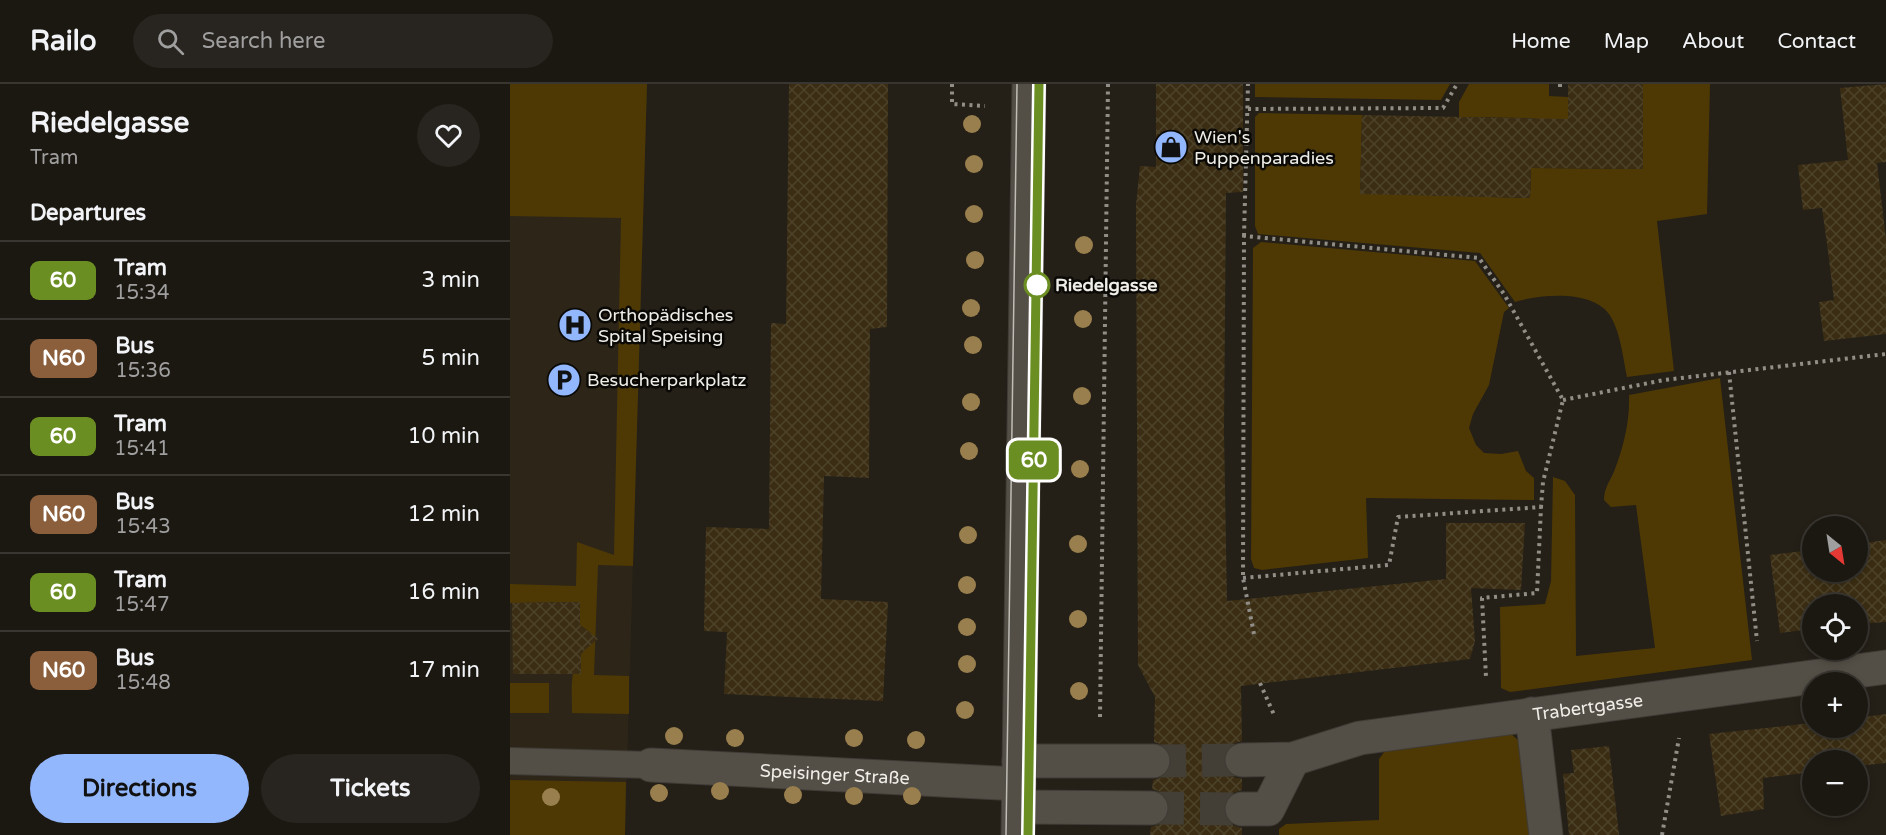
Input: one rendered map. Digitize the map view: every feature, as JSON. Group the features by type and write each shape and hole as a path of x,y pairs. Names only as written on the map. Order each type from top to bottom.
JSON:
{"street":[{"path":"1019,797 1029,84"},
{"path":"1029,179 1054,84"},
{"name":"Trabertgasse","path":"1242,760 1293,759 1360,738 1886,667"},
{"path":"1532,714 1546,835"},
{"path":"1242,809 1268,809 1293,759"},
{"path":"1019,797 1100,761 1153,761"},
{"name":"Speisinger Straße","path":"651,765 1019,797"},
{"path":"1019,797 1151,808"}],"lane":[{"path":"1039,84 1039,142"},
{"path":"510,761 651,765"}],"path":[{"path":"952,84 952,104 991,106"},
{"path":"1100,761 1108,84"},
{"path":"1248,84 1244,236 1243,578 1254,634"},
{"path":"1248,109 1443,108 1457,84"},
{"path":"1560,84 1560,90"},
{"path":"1244,236 1479,258 1504,294 1563,400 1542,482 1537,593 1482,598 1488,720"},
{"path":"1563,400 1627,386 1886,354"},
{"path":"1730,372 1762,684"},
{"path":"1243,578 1389,565 1398,517 1541,507"},
{"path":"1662,835 1687,694"}],"shaded area":[{"name":"Orthopädisches Spital Speising","path":"510,84 647,84 625,835 510,835"},
{"path":"510,84 647,84 633,566 598,565 594,675 629,676 629,714 572,713 574,668 577,660 589,646 591,633 580,625 580,602 510,603 510,584 576,586 577,542 614,555 621,218 510,216"},
{"path":"1255,84 1450,84 1441,100 1255,97"},
{"path":"1469,84 1549,84 1549,96 1568,97 1568,129 1532,118 1459,117 1459,102"},
{"path":"1643,84 1710,84 1707,214 1657,221 1674,371 1627,377 1617,331 1611,317 1603,308 1593,302 1567,296 1539,297 1515,302 1480,253 1258,234 1255,226 1255,117 1259,113 1362,115 1360,193 1530,198 1531,168 1643,169"},
{"path":"1261,242 1475,261 1509,308 1504,312 1489,385 1473,414 1469,428 1476,445 1484,453 1501,454 1518,451 1526,471 1534,478 1534,500 1366,498 1368,558 1262,570 1254,568 1251,559 1253,248"},
{"path":"1720,378 1752,660 1510,692 1501,688 1500,607 1545,604 1551,581 1553,477 1565,481 1575,495 1576,656 1655,648 1636,505 1611,507 1604,500 1605,491 1624,442 1629,395"},
{"path":"510,683 549,683 549,713 510,713"},
{"path":"1509,732 1520,742 1534,835 1279,835 1279,829 1286,824 1379,820 1379,759 1385,751"},
{"path":"510,780 626,782 625,835 510,835"}],"building":[{"path":"789,84 888,84 887,327 870,329 869,478 824,476 821,599 888,602 883,701 724,694 727,632 704,631 706,527 769,529 771,323 786,324"},
{"path":"1156,84 1243,84 1243,192 1226,193 1224,433 1227,601 1446,579 1446,523 1525,523 1521,590 1471,588 1475,641 1470,659 1241,686 1242,741 1232,744 1225,751 1223,760 1226,770 1233,777 1242,779 1242,790 1226,799 1223,810 1232,825 1242,828 1242,835 1150,835 1151,827 1161,824 1167,818 1170,809 1167,798 1161,792 1152,789 1153,780 1163,777 1172,762 1169,751 1163,745 1154,742 1155,697 1138,665 1136,205 1140,166 1156,167"},
{"path":"1568,84 1643,84 1643,169 1531,168 1530,198 1360,194 1362,115 1568,119"},
{"path":"1886,84 1886,162 1877,163 1886,239 1886,334 1824,341 1819,302 1834,300 1822,208 1803,210 1798,165 1848,160 1840,88"},
{"path":"1886,540 1886,622 1868,623 1868,594 1802,594 1802,630 1780,633 1770,555 1802,551 1802,582 1868,582 1868,542"},
{"path":"580,602 580,625 598,639 581,653 581,674 513,674 512,603"},
{"path":"1886,714 1886,763 1868,765 1868,750 1802,750 1802,773 1763,778 1764,809 1721,816 1709,734 1802,724 1802,738 1868,738 1868,716"},
{"path":"1609,746 1619,835 1569,835 1563,774 1574,773 1571,750"}],"tunnel":[{"path":"1153,761 1242,760"},
{"path":"1151,808 1242,809"}],"tram line":[{"path":"1006,835 1017,84"},
{"path":"1028,835 1039,84"},
{"name":"60","path":"1028,835 1039,84"}],"place":[{"name":"Wien's Puppenparadies","path":"1171,147"},
{"name":"Riedelgasse","path":"1037,285"},
{"name":"Orthopädisches Spital Speising","path":"575,325"},
{"name":"Besucherparkplatz","path":"564,380"}]}
